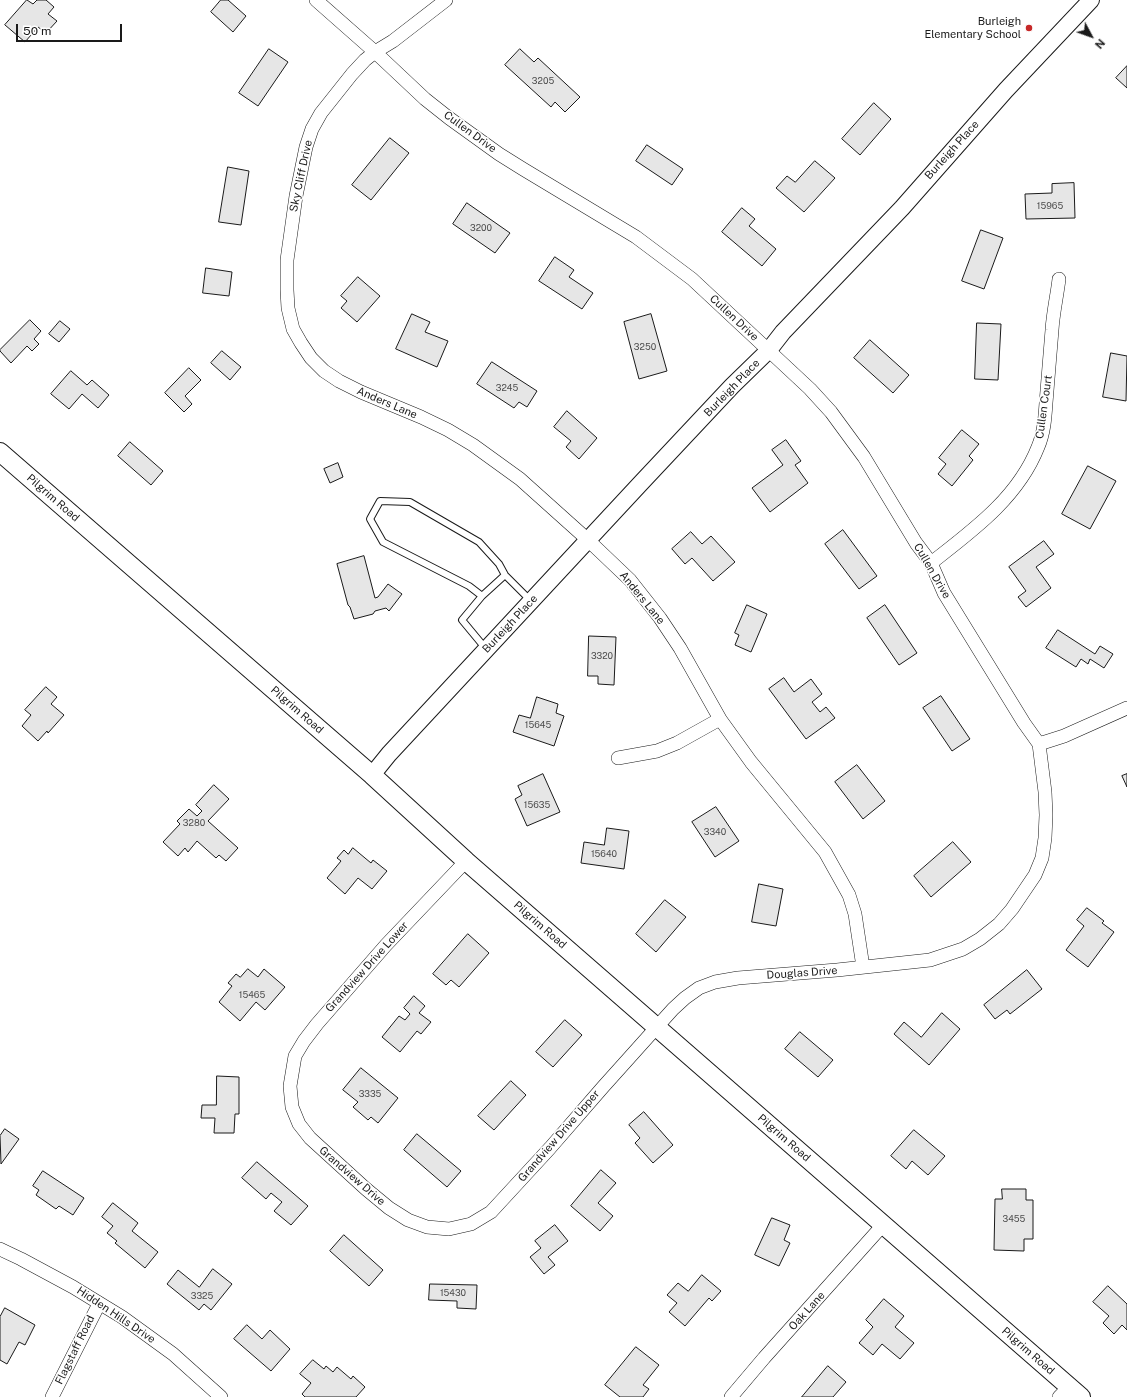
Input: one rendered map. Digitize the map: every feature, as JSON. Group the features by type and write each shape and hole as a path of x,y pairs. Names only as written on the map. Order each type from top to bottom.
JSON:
{"main road":[{"name":"Pilgrim Road","path":"0,452 372,775 466,861 884,1225 1070,1394"}],"street":[{"name":"Cullen Drive","path":"316,0 425,99 499,154 636,237 692,278 810,389 831,412 848,435 931,563 944,593 1024,723 1039,744"},
{"name":"Sky Cliff Drive","path":"298,338 293,329 288,308 286,290 287,260 296,196 306,147 312,129 322,112 352,74 375,52 394,41 446,0"},
{"name":"Burleigh Place","path":"372,775 395,748 588,540 732,386 769,350 783,332 902,208 1006,90 1091,0"},
{"name":"Cullen Court","path":"931,563 983,522 1000,505 1032,462 1039,446 1044,427 1052,328 1059,279"},
{"name":"Anders Lane","path":"298,338 311,358 324,371 339,381 448,430 473,445 520,479 630,580 660,618 680,648 720,719 751,762 818,842 841,878 849,894 855,914 863,967"},
{"path":"1039,744 1079,730 1127,708"},
{"path":"618,758 657,751 677,743 720,719"},
{"name":"Douglas Drive","path":"657,1028 673,1009 685,998 699,988 715,982 738,978 837,970 930,960 962,949 980,939 998,924 1012,909 1035,875 1042,858 1046,815 1045,792 1039,744"},
{"name":"Grandview Drive Lower","path":"290,1086 295,1056 317,1024 386,945 466,861"},
{"name":"Grandview Drive Upper","path":"449,1229 471,1224 491,1212 550,1148 602,1087 657,1028"},
{"name":"Grandview Drive","path":"290,1086 292,1107 299,1124 310,1138 366,1189 389,1208 408,1220 427,1227 449,1229"},
{"name":"Oak Lane","path":"731,1397 884,1225"},
{"name":"Hidden Hills Drive","path":"0,1249 21,1258 67,1283 140,1330 173,1354 221,1397"},
{"name":"Flagstaff Road","path":"52,1397 99,1304"}],"lane":[{"path":"482,596 469,586 383,542 370,519 380,501 410,502 479,542 499,564 505,575 531,602"},
{"path":"486,650 462,620 482,596 505,575"}],"building":[{"path":"27,0 33,4 37,0 46,0 54,7 48,14 57,21 46,33 38,27 25,42 5,25"},
{"path":"221,0 228,0 246,16 233,32 211,12"},
{"path":"269,49 288,62 258,106 239,93"},
{"path":"520,49 534,62 538,58 580,97 565,112 555,102 551,107 505,65"},
{"path":"1127,66 1127,88 1116,78"},
{"path":"874,103 891,119 860,155 842,139"},
{"path":"390,138 409,153 371,200 352,185"},
{"path":"647,145 683,169 672,185 636,161"},
{"path":"815,161 835,178 804,212 776,188 787,176 795,182"},
{"path":"228,167 249,171 241,225 219,222"},
{"path":"1074,183 1075,218 1026,219 1025,194 1052,193 1052,184"},
{"path":"467,203 510,233 495,253 453,224"},
{"path":"742,208 755,219 749,226 776,249 762,266 722,232"},
{"path":"981,230 1003,238 984,289 962,281"},
{"path":"555,257 574,270 569,277 593,293 582,309 539,281"},
{"path":"206,268 232,272 229,296 203,293"},
{"path":"358,277 380,296 357,322 341,308 347,301 341,296"},
{"path":"412,314 430,322 425,332 448,341 437,367 396,349"},
{"path":"651,314 667,371 639,379 624,322"},
{"path":"30,320 41,331 34,339 39,344 32,351 27,346 11,363 0,350"},
{"path":"60,321 70,329 59,342 49,334"},
{"path":"977,323 1001,324 998,380 975,379"},
{"path":"870,340 909,375 893,393 854,358"},
{"path":"222,351 241,367 230,380 211,363"},
{"path":"1111,353 1127,356 1126,401 1103,397"},
{"path":"492,362 537,391 527,407 519,402 514,408 477,384"},
{"path":"189,368 201,380 185,396 192,404 184,412 165,393"},
{"path":"71,371 87,385 92,380 109,395 98,408 82,394 69,409 51,394"},
{"path":"567,411 597,438 579,459 566,447 571,441 554,427"},
{"path":"962,430 979,444 969,456 973,460 952,486 938,474 946,464 939,458"},
{"path":"786,440 801,461 795,465 808,483 770,512 752,488 783,465 772,450"},
{"path":"130,442 163,471 151,485 118,456"},
{"path":"338,463 343,477 330,483 324,469"},
{"path":"1088,466 1116,481 1090,529 1062,514"},
{"path":"843,530 877,576 859,589 825,544"},
{"path":"691,532 702,544 711,536 735,562 713,581 692,558 685,564 672,549"},
{"path":"1044,541 1054,554 1036,567 1051,588 1026,607 1018,597 1026,591 1009,567"},
{"path":"364,556 375,598 378,597 388,584 402,594 389,611 386,608 375,611 373,614 354,619 348,605 337,564"},
{"path":"747,605 767,614 751,652 735,645 739,635 735,633"},
{"path":"885,605 917,653 899,665 867,618"},
{"path":"1058,630 1095,654 1100,646 1113,654 1104,668 1090,659 1088,664 1081,659 1076,667 1046,648"},
{"path":"589,636 616,637 614,685 598,684 598,676 588,676"},
{"path":"784,678 794,692 811,679 822,694 812,702 820,712 826,707 835,718 806,739 769,689"},
{"path":"46,687 57,697 51,704 64,715 48,733 47,731 38,741 22,726 31,715 25,710"},
{"path":"941,696 970,739 952,751 923,708"},
{"path":"537,697 558,704 556,713 564,716 554,746 513,732 519,715 530,718"},
{"path":"857,765 885,801 863,819 835,782"},
{"path":"543,774 560,812 527,826 515,799 522,795 518,786"},
{"path":"1127,774 1127,787 1122,776"},
{"path":"214,785 229,799 208,821 238,848 226,861 219,855 216,858 197,841 188,852 185,848 178,856 163,842 180,824 177,821 189,809 197,816 202,811 196,805"},
{"path":"716,807 739,841 715,857 692,822"},
{"path":"607,828 629,831 624,869 581,863 584,842 604,845"},
{"path":"953,842 971,862 931,897 914,876"},
{"path":"353,848 371,863 373,860 387,871 372,889 358,878 345,894 327,878 341,861 337,858 344,850 348,854"},
{"path":"759,884 783,889 776,926 752,922"},
{"path":"665,900 686,917 656,952 636,934"},
{"path":"1087,908 1104,921 1102,923 1114,932 1088,967 1066,950 1084,926 1077,920"},
{"path":"468,934 489,953 459,987 451,980 446,985 433,974"},
{"path":"248,969 258,977 264,969 285,987 265,1010 256,1002 240,1021 219,1002 232,986 228,983 236,974 240,977"},
{"path":"1027,970 1042,989 1010,1014 1007,1010 995,1019 984,1005"},
{"path":"414,996 425,1006 419,1013 431,1022 421,1034 417,1031 400,1052 382,1037 399,1016 405,1020 410,1014 404,1008"},
{"path":"942,1013 960,1029 929,1065 894,1034 904,1022 921,1037"},
{"path":"565,1020 582,1035 553,1067 536,1052"},
{"path":"800,1032 833,1060 818,1077 785,1049"},
{"path":"361,1068 398,1098 378,1123 371,1117 368,1120 353,1107 358,1102 343,1090"},
{"path":"217,1076 239,1077 239,1114 235,1114 234,1133 214,1133 215,1118 201,1118 202,1105 216,1105"},
{"path":"511,1081 526,1095 494,1130 478,1116"},
{"path":"644,1112 673,1145 653,1163 635,1143 640,1138 629,1125"},
{"path":"5,1129 19,1139 1,1164 0,1136"},
{"path":"914,1130 945,1156 928,1175 912,1161 906,1169 891,1156"},
{"path":"417,1134 461,1171 447,1187 404,1150"},
{"path":"257,1162 308,1206 291,1225 274,1211 282,1202 271,1193 266,1199 242,1178"},
{"path":"601,1170 616,1183 598,1203 613,1216 600,1231 571,1206"},
{"path":"43,1171 84,1198 73,1215 59,1206 56,1209 36,1195 39,1190 33,1186"},
{"path":"1002,1189 1026,1189 1026,1200 1033,1200 1033,1239 1024,1239 1024,1251 994,1250 995,1199 1002,1199"},
{"path":"113,1203 138,1223 132,1231 158,1252 145,1268 115,1243 117,1241 107,1233 113,1226 102,1217"},
{"path":"772,1218 790,1225 784,1240 790,1243 779,1266 755,1255"},
{"path":"555,1225 568,1241 548,1257 555,1265 544,1274 530,1257 541,1248 535,1241"},
{"path":"344,1235 383,1270 369,1286 330,1251"},
{"path":"213,1269 232,1284 211,1310 204,1304 199,1310 167,1284 178,1270 199,1287"},
{"path":"702,1275 721,1291 712,1301 709,1298 685,1326 669,1312 677,1303 667,1295 678,1283 688,1291"},
{"path":"430,1284 477,1285 476,1309 457,1308 457,1301 429,1300"},
{"path":"1108,1286 1127,1304 1127,1330 1122,1325 1114,1334 1103,1323 1109,1316 1093,1302"},
{"path":"884,1299 904,1316 895,1327 914,1343 900,1359 882,1344 873,1355 859,1343 873,1327 866,1320"},
{"path":"5,1308 35,1325 25,1345 19,1342 7,1364 0,1360 0,1317"},
{"path":"247,1325 262,1339 270,1330 290,1349 271,1371 234,1339"},
{"path":"636,1347 659,1365 643,1385 649,1389 643,1397 620,1397 605,1385"},
{"path":"313,1360 324,1369 326,1366 333,1372 337,1367 351,1379 353,1376 365,1387 356,1397 305,1397 302,1394 311,1383 300,1374"},
{"path":"828,1366 846,1382 833,1397 802,1397"}],"place":[{"name":"Burleigh Elementary School","path":"1029,28"}]}
